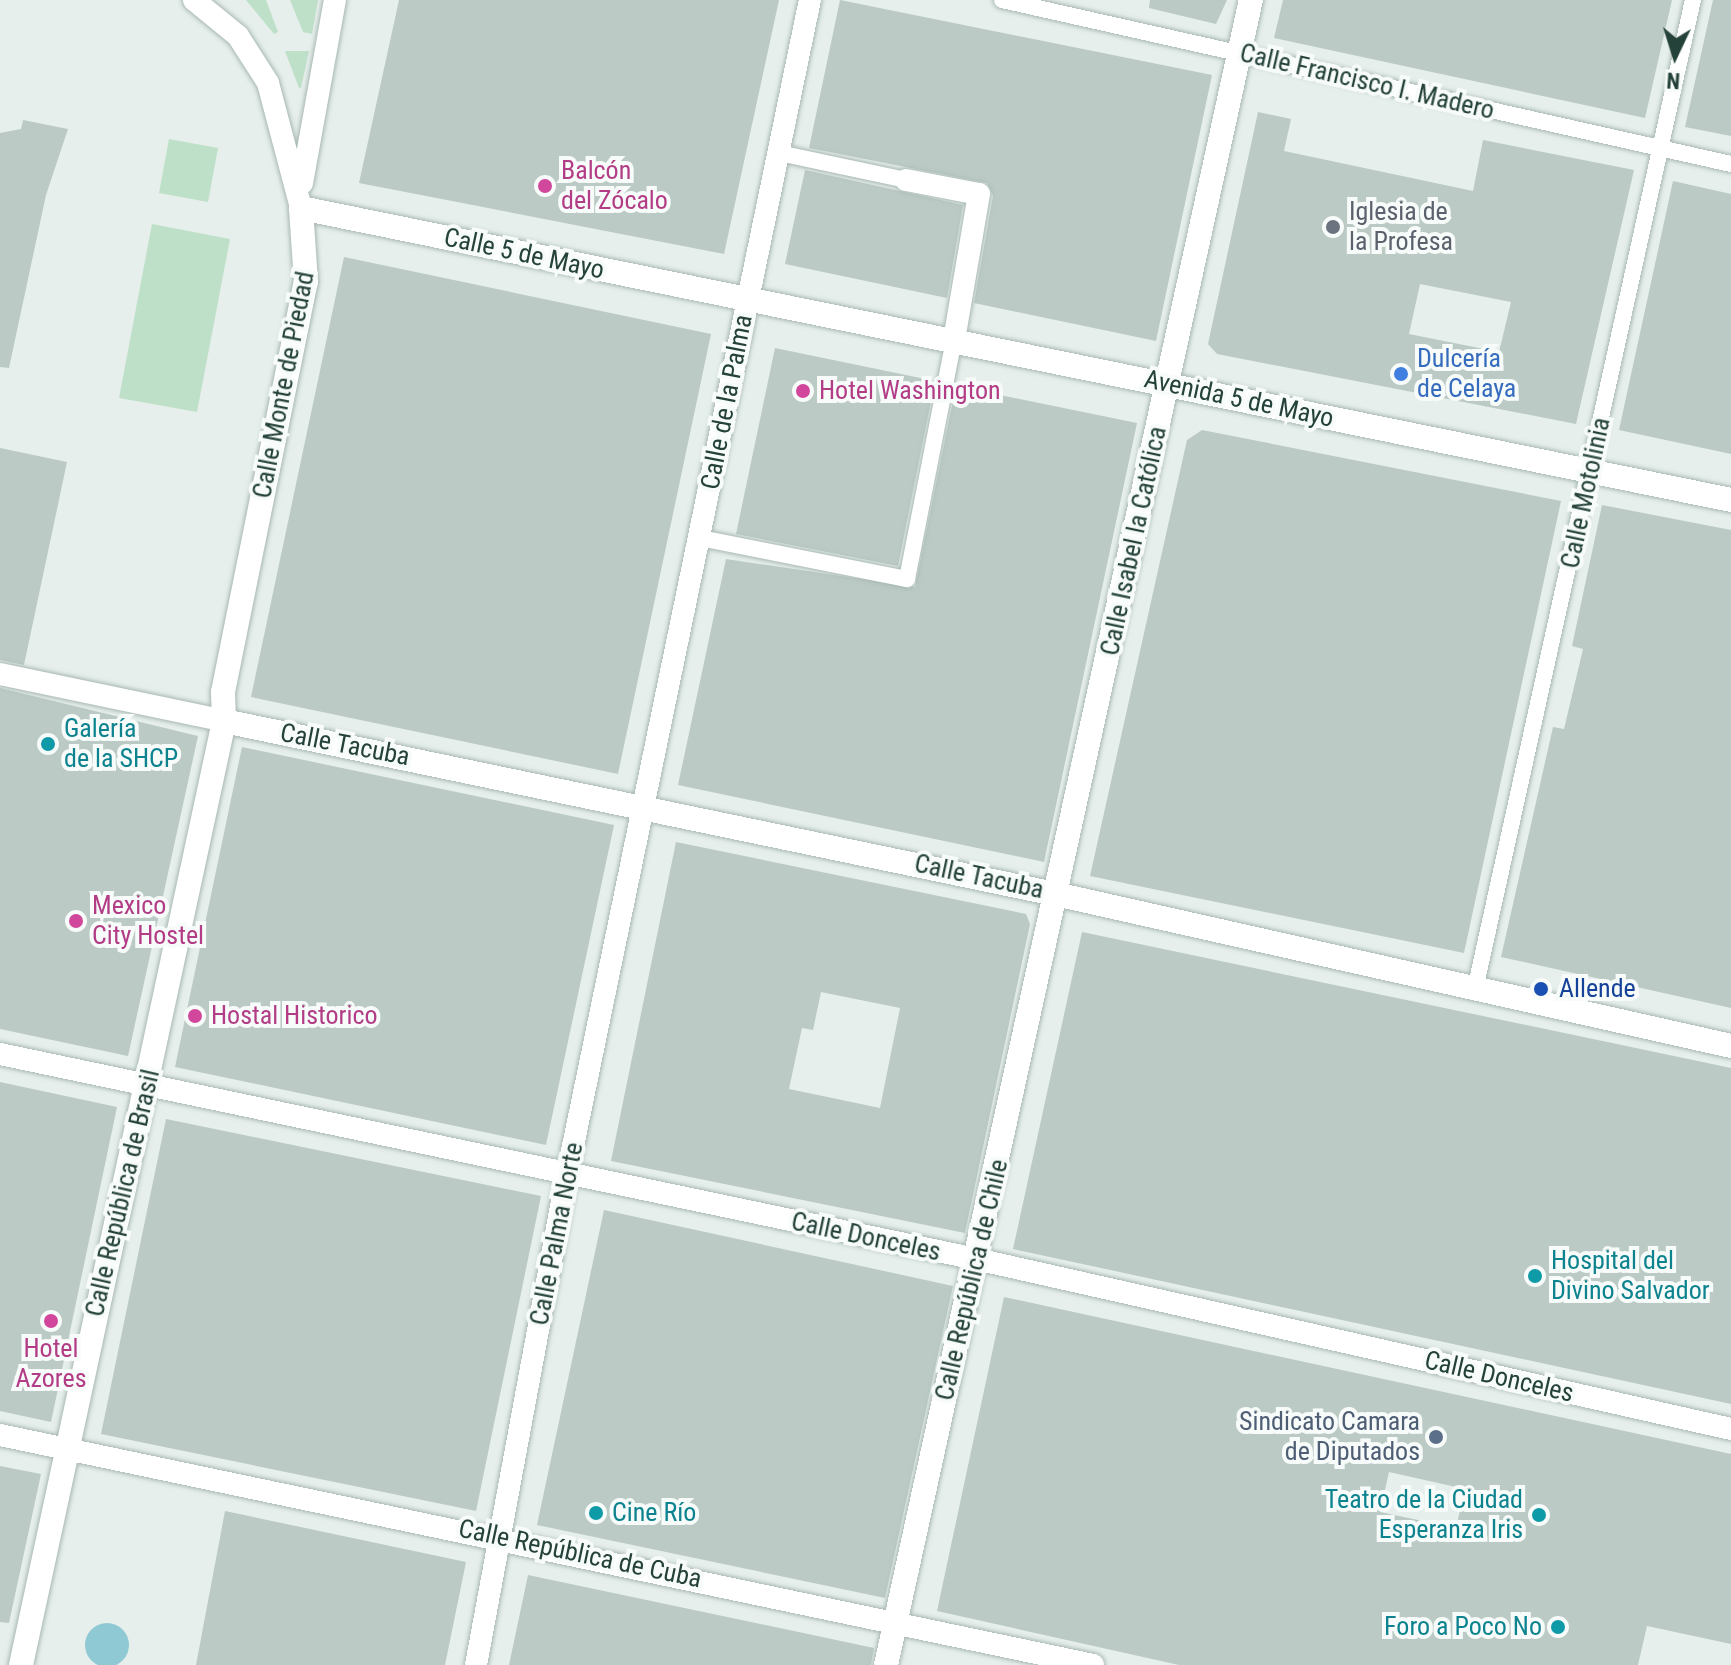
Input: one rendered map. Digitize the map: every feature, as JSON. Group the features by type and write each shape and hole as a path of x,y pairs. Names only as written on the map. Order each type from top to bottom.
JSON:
{"street":[{"path":"194,0 238,36 268,83 301,208"},
{"name":"Calle Monte de Piedad","path":"224,721 223,692 306,282 301,208 335,0"},
{"name":"Calle de la Palma","path":"643,805 810,0"},
{"name":"Calle Francisco I. Madero","path":"1002,0 1731,164"},
{"name":"Calle Isabel la Católica","path":"1060,895 1251,0"},
{"name":"Calle Motolinia","path":"1476,985 1693,0"},
{"path":"700,538 907,579 979,194 779,153"},
{"name":"Calle 5 de Mayo","path":"301,208 746,299"},
{"name":"Avenida 5 de Mayo","path":"746,299 1731,500"},
{"path":"0,674 224,721"},
{"name":"Calle Tacuba","path":"224,721 643,805 1476,985 1731,1046"},
{"name":"Calle República de Brasil","path":"21,1665 224,721"},
{"name":"Calle Palma Norte","path":"476,1665 567,1175 643,805"},
{"name":"Calle República de Chile","path":"886,1665 1060,895"},
{"name":"Calle Donceles","path":"0,1054 976,1259 1731,1429"},
{"name":"Calle República de Cuba","path":"0,1435 501,1537 1093,1665"}],"green space":[{"path":"246,0 266,0 278,32 274,34"},
{"path":"290,0 318,0 312,34 303,32"},
{"path":"285,51 309,51 301,88 299,88"},
{"path":"169,139 218,148 208,202 159,193"},
{"path":"152,224 230,239 197,412 119,398"}],"water":[{"path":"107,1623 123,1629 129,1645 123,1661 107,1667 91,1661 85,1645 91,1629"}],"building":[{"path":"399,0 779,0 724,254 359,183"},
{"path":"840,0 1212,75 1156,341 974,303 993,196 987,183 809,148"},
{"path":"1150,0 1227,0 1216,24 1149,8"},
{"path":"1283,0 1672,0 1645,118 1274,38"},
{"path":"1713,0 1731,0 1731,136 1685,127"},
{"path":"1258,112 1291,119 1284,151 1473,191 1483,140 1634,170 1576,424 1217,354 1208,344","holes":["1420,284 1511,302 1499,352 1409,334"]},
{"path":"23,120 68,129 46,195 9,368 0,367 0,133 21,129"},
{"path":"805,170 963,205 947,298 785,264"},
{"path":"1673,181 1731,194 1731,454 1619,430"},
{"path":"344,257 711,334 618,774 251,697"},
{"path":"775,348 935,381 898,566 736,534"},
{"path":"956,386 1137,423 1044,862 678,785 726,559 915,587"},
{"path":"1202,430 1561,501 1464,953 1090,876 1187,440"},
{"path":"0,448 67,462 24,665 0,660"},
{"path":"1602,505 1731,530 1731,1008 1501,957 1553,727 1564,729 1583,649 1572,646"},
{"path":"0,688 198,736 128,1056 0,1029"},
{"path":"242,747 614,825 546,1145 175,1067"},
{"path":"676,842 1026,914 1030,924 965,1233 611,1161","holes":["821,992 900,1008 880,1108 789,1089 802,1028 813,1030"]},
{"path":"1082,932 1731,1068 1731,1404 1013,1249"},
{"path":"0,1082 117,1107 51,1422 0,1411"},
{"path":"166,1119 541,1196 476,1511 101,1434"},
{"path":"604,1210 953,1286 885,1598 537,1525"},
{"path":"1004,1297 1731,1454 1731,1644 1647,1626 1638,1665 1179,1665 937,1611","holes":["1389,1472 1465,1489 1456,1528 1380,1512"]},
{"path":"0,1466 41,1474 9,1623 0,1622"},
{"path":"225,1511 466,1562 445,1665 196,1665"},
{"path":"528,1575 874,1648 871,1665 509,1665"}],"place":[{"name":"Balcón del Zócalo","path":"545,186"},
{"name":"Iglesia de la Profesa","path":"1333,227"},
{"name":"Dulcería de Celaya","path":"1401,374"},
{"name":"Hotel Washington","path":"803,391"},
{"name":"Galería de la SHCP","path":"48,744"},
{"name":"Mexico City Hostel","path":"76,921"},
{"name":"Allende","path":"1541,989"},
{"name":"Hostal Historico","path":"195,1016"},
{"name":"Hospital del Divino Salvador","path":"1535,1276"},
{"name":"Hotel Azores","path":"51,1321"},
{"name":"Sindicato Camara de Diputados","path":"1436,1437"},
{"name":"Cine Río","path":"596,1513"},
{"name":"Teatro de la Ciudad Esperanza Iris","path":"1539,1515"},
{"name":"Foro a Poco No","path":"1558,1627"}]}
